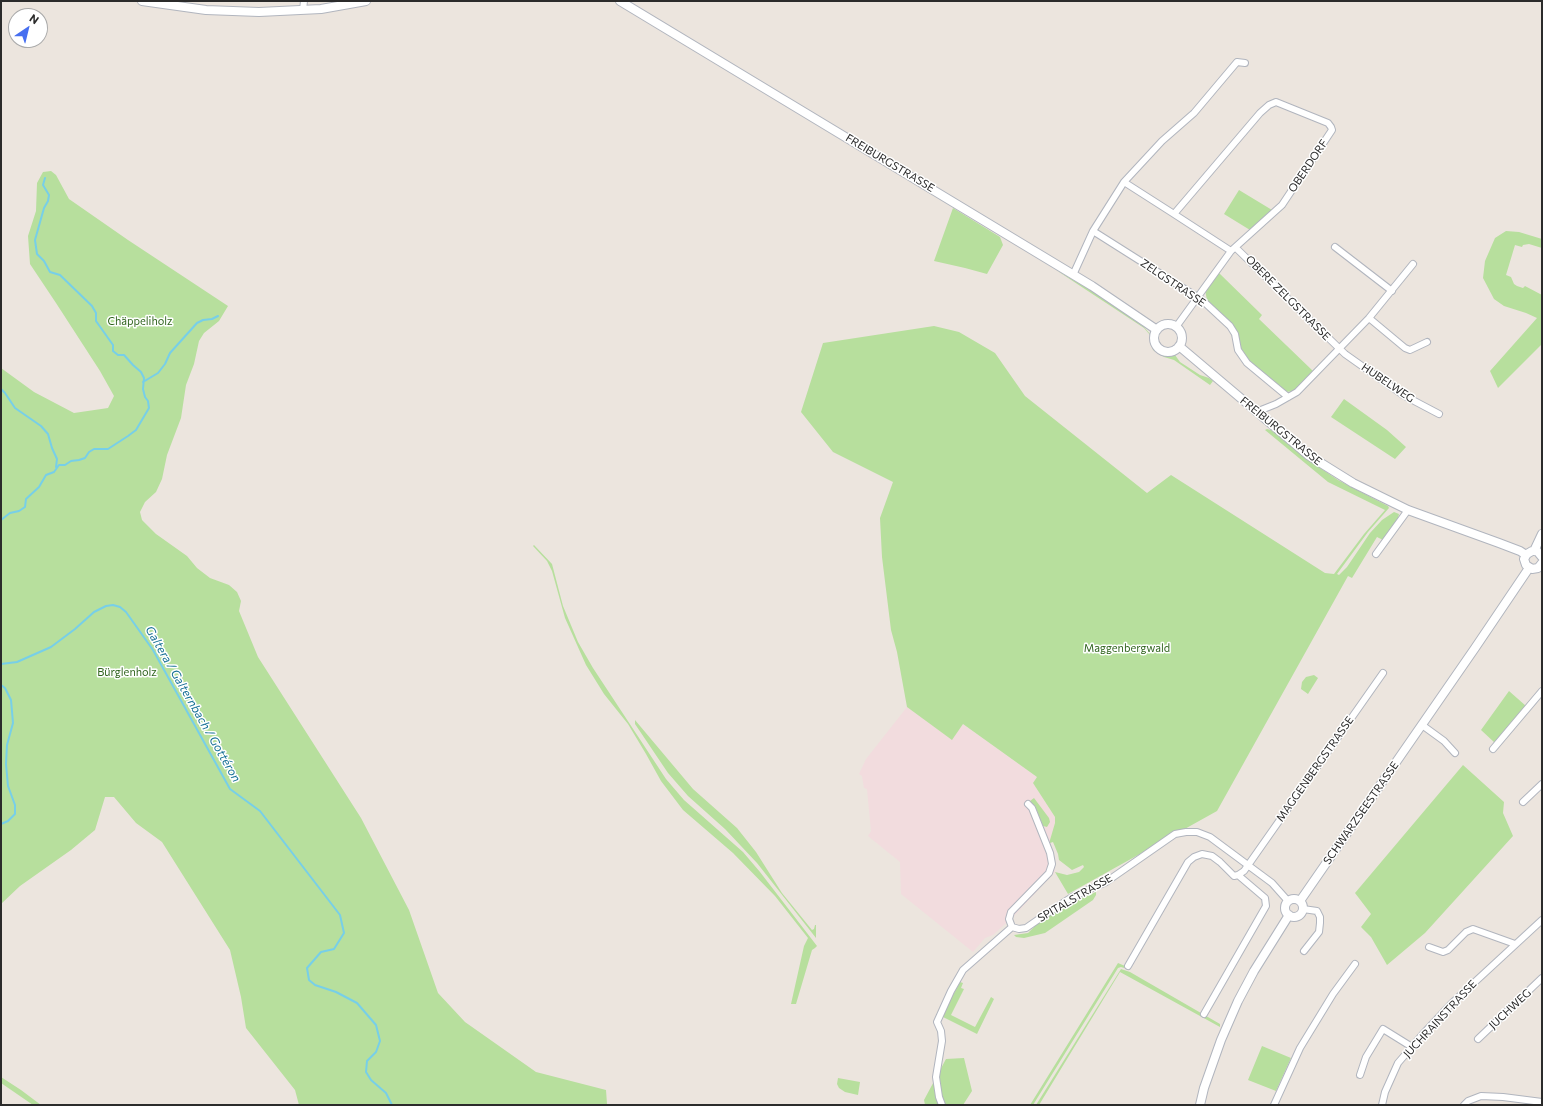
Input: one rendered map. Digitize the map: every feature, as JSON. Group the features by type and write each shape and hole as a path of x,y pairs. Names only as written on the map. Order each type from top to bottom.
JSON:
{"main road":[{"path":"142,1 196,9 265,12 303,10 366,1"},
{"name":"FREIBURGSTRASSE","path":"623,2 1109,296 1157,330"},
{"path":"1168,324 1176,327 1181,334 1181,342 1179,346 1172,351 1164,351 1160,349 1154,338 1157,330 1168,324"},
{"name":"FREIBURGSTRASSE","path":"1179,346 1286,438 1322,465 1371,493 1408,510 1499,543 1526,555"},
{"path":"1541,567 1535,569 1529,568 1525,562 1526,555 1530,552 1539,552 1542,534"},
{"name":"SCHWARZSEESTRASSE","path":"1300,901 1529,568"},
{"path":"1294,899 1300,901 1303,910 1299,915 1289,915 1285,907 1288,901 1294,899"},
{"path":"1200,1105 1212,1066 1233,1013 1254,971 1289,915"}],"street":[{"path":"303,10 304,1"},
{"path":"1073,275 1093,231 1124,182 1162,141 1194,113 1237,62 1245,63"},
{"name":"OBERDORF","path":"1174,214 1260,112 1269,105 1276,102 1328,123 1331,126 1332,130 1282,205 1234,250 1176,327"},
{"path":"1124,182 1234,250"},
{"name":"ZELGSTRASSE","path":"1093,231 1198,297 1230,326 1235,334 1238,350 1247,362 1288,397"},
{"path":"1335,247 1392,291"},
{"name":"OBERE ZELGSTRASSE","path":"1234,250 1339,349"},
{"path":"1256,412 1276,404 1297,392 1369,318 1413,264"},
{"path":"1369,318 1405,348 1410,350 1427,342"},
{"name":"HUBELWEG","path":"1339,349 1403,395 1439,414"},
{"path":"1376,554 1408,510"},
{"name":"MAGGENBERGSTRASSE","path":"1238,875 1244,871 1383,673"},
{"path":"1493,749 1542,691"},
{"path":"1422,725 1444,741 1455,753"},
{"path":"1523,802 1542,784"},
{"path":"942,1105 939,1097 936,1077 942,1041 941,1032 937,1022 951,991 963,970 1012,927 1009,919 1011,912 1049,872 1052,864 1050,853 1043,834 1032,808 1028,804"},
{"name":"SPITALSTRASSE","path":"1012,927 1019,930 1026,928 1072,898 1106,882 1162,842 1180,833 1197,832 1210,837 1272,883 1288,901"},
{"path":"1128,966 1188,862 1194,857 1202,854 1212,856 1231,874 1234,876 1238,875 1265,898 1266,906 1204,1014"},
{"path":"1303,910 1317,911 1320,917 1318,932 1304,951"},
{"name":"JUCHRAINSTRASSE","path":"1382,1105 1385,1092 1398,1064 1412,1047 1451,1004 1542,920"},
{"path":"1429,947 1443,952 1448,950 1466,932 1473,929 1515,944"},
{"path":"1274,1105 1294,1059 1310,1030 1332,994 1355,964"},
{"name":"JUCHWEG","path":"1478,1039 1542,978"},
{"path":"1360,1075 1366,1057 1383,1029 1412,1047"},
{"path":"1464,1105 1468,1101 1481,1096 1542,1102"}],"shaded area":[{"path":"907,707 952,739 963,724 1037,777 1033,783 1055,817 1055,823 1050,840 1055,872 1015,915 993,935 985,938 973,952 901,894 900,862 868,836 871,831 867,789 864,788 862,776 859,774 866,759"}],"green space":[{"name":"Bürglenholz","path":"51,171 56,175 69,199 228,306 219,321 204,333 199,341 194,364 186,385 181,418 167,455 162,479 156,492 145,502 140,512 142,520 156,534 187,556 197,568 210,578 229,585 237,592 241,601 239,611 258,657 361,818 409,910 438,993 465,1022 536,1072 606,1090 607,1104 299,1105 295,1090 246,1028 241,997 230,950 162,842 136,823 114,797 105,797 95,830 71,850 20,886 1,904 1,368 34,392 74,413 108,408 114,396 100,371 30,264 28,236 36,211 37,183 43,172"},
{"path":"1239,190 1272,210 1250,230 1224,214"},
{"path":"953,208 1000,237 1003,245 987,274 934,261"},
{"path":"1506,231 1519,232 1542,239 1542,248 1529,244 1523,245 1522,247 1515,245 1506,275 1511,277 1514,284 1517,286 1523,288 1525,286 1542,295 1542,344 1498,388 1490,371 1537,318 1504,306 1494,299 1483,278 1485,261 1495,238"},
{"path":"1056,270 1097,294 1144,327 1150,334 1154,345 1158,350 1175,355 1180,362 1200,375 1213,381 1210,385 1174,360 1164,357 1153,350 1150,335 1144,328"},
{"path":"1219,273 1262,315 1259,319 1313,371 1294,391 1286,392 1251,363 1240,347 1234,327 1207,300 1205,290"},
{"name":"Maggenbergwald","path":"934,326 959,332 995,353 1025,396 1147,493 1171,475 1325,573 1334,574 1364,534 1385,510 1328,482 1265,430 1271,430 1307,459 1338,480 1388,506 1389,508 1368,532 1337,574 1339,575 1347,567 1370,533 1382,520 1394,512 1399,514 1398,518 1383,540 1377,537 1352,578 1348,576 1217,811 1068,894 1055,872 1067,875 1079,872 1084,867 1083,865 1072,870 1059,860 1053,842 1050,843 1055,817 1033,783 1037,777 963,724 952,740 907,707 897,652 891,630 882,557 880,518 893,482 833,452 801,412 823,343"},
{"path":"1344,399 1387,430 1406,447 1395,459 1331,417"},
{"path":"534,545 552,564 563,606 578,642 593,668 666,779 684,800 743,852 817,946 812,950 796,1004 791,1004 804,946 808,938 775,896 733,853 683,810 661,781 628,724 604,694 586,665 565,618 552,571 547,561 533,546"},
{"path":"1314,675 1318,678 1308,694 1301,689 1302,682 1306,677"},
{"path":"1509,691 1526,706 1495,743 1481,730"},
{"path":"635,720 693,789 737,828 756,852 782,893 812,930 816,925 816,938 757,863 725,829 688,796 668,773 635,724"},
{"path":"1463,765 1504,802 1503,813 1513,836 1425,933 1387,965 1371,937 1361,927 1371,914 1355,893"},
{"path":"1034,798 1049,818 1050,822 1047,827 1043,826 1035,806 1030,801"},
{"path":"1096,892 1093,900 1045,933 1024,938 1016,937 1014,935 1028,933 1038,923 1056,911"},
{"path":"1118,963 1125,966 1124,968 1118,968 1033,1105 1030,1105"},
{"path":"1121,969 1130,972 1220,1024 1220,1027 1120,972 1039,1105 1036,1105"},
{"path":"960,982 963,983 961,988 964,989 951,1015 975,1027 991,997 994,999 977,1034 943,1017 945,1010"},
{"path":"1262,1046 1291,1058 1276,1091 1248,1080"},
{"path":"964,1058 972,1091 963,1105 925,1105 924,1100 946,1059"},
{"path":"1,1077 41,1105 33,1105 1,1083"},
{"path":"838,1078 860,1082 858,1095 845,1092 839,1088 837,1084"}],"waterway":[{"path":"1,520 10,513 19,511 25,507 26,499 39,487 46,475 54,472 59,465 65,465 71,461 85,458 89,452 94,449 108,449 136,430 149,408 143,389 144,378 141,372 124,355 118,355 113,351 113,345 96,321 96,313 92,306 60,275 50,272 44,261 37,254 35,240 49,195 43,185 45,178"},
{"path":"143,382 158,373 165,364 170,353 197,323 218,316"},
{"path":"1,389 15,408 41,426 48,434 57,459 56,467"},
{"name":"Galtera / Galternbach / Gottéron","path":"1,664 17,662 51,647 94,612 106,606 113,605 120,607 126,612 153,650 230,789 260,811 340,915 344,933 334,949 321,952 307,968 309,980 315,985 336,992 357,1003 376,1025 380,1041 376,1052 367,1061 366,1072 371,1080 386,1093 392,1105"},
{"path":"1,685 5,688 11,700 13,723 7,745 6,764 8,786 15,805 15,814 8,821 1,824"}],"park label":[{"name":"Chäppeliholz","path":"140,321"}]}
